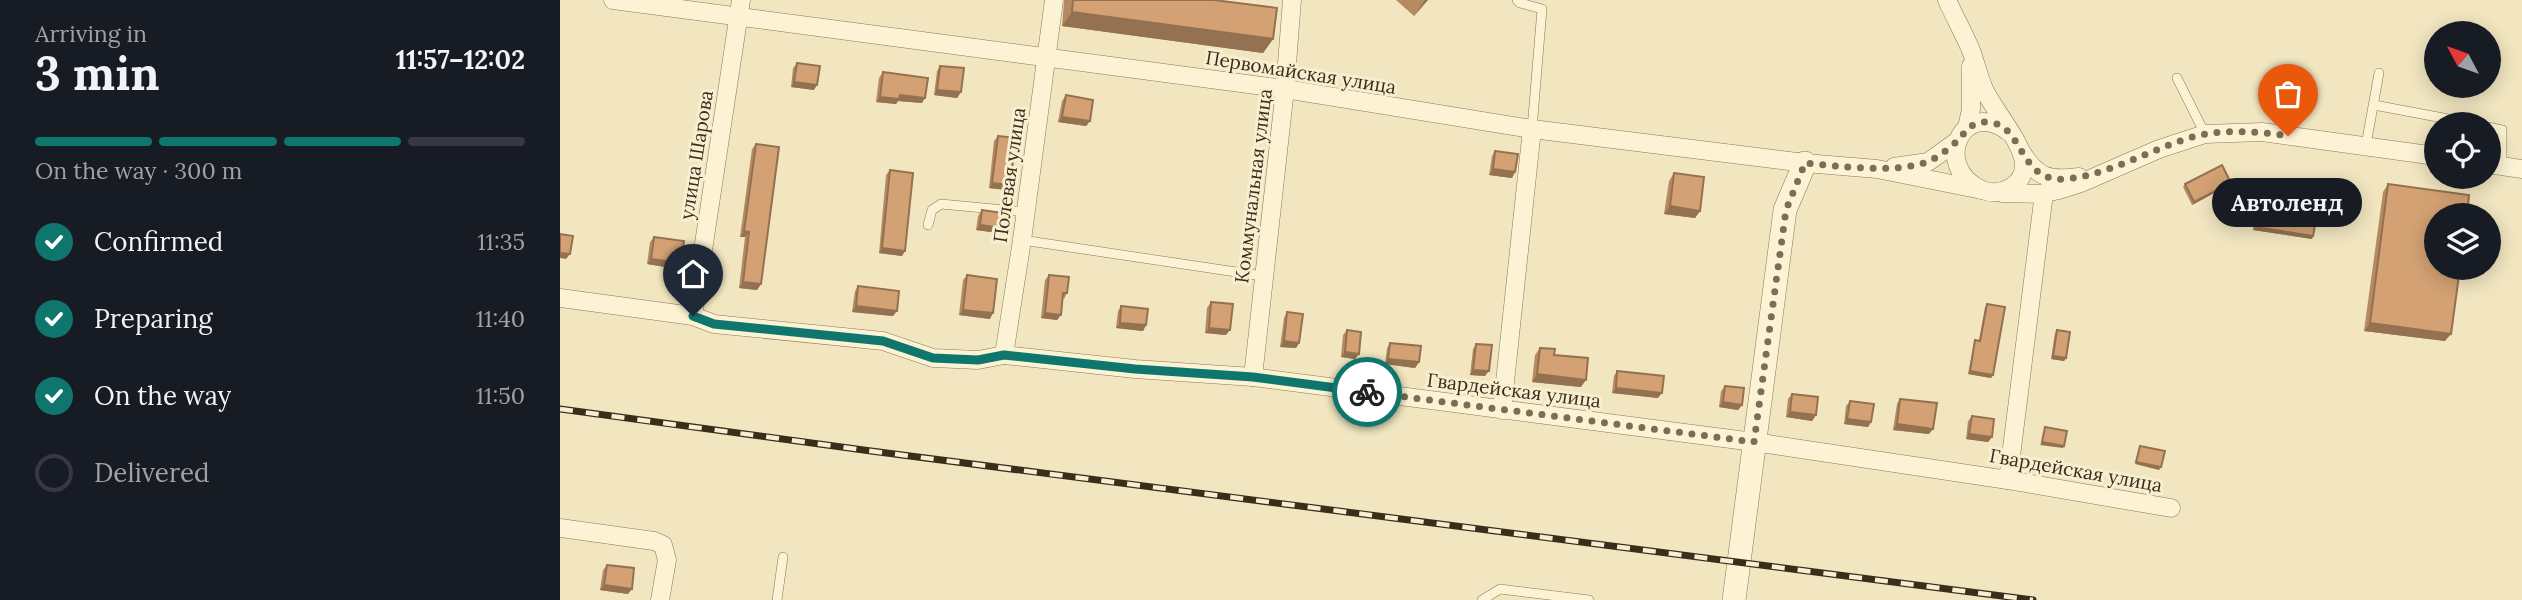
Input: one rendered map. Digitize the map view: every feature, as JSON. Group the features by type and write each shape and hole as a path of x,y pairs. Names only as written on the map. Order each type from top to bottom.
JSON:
{"street":[{"name":"Первомайская улица","path":"613,0 740,8 1046,57 1285,89 1532,130 1805,163 1877,169 1982,190"},
{"name":"Полевая улица","path":"1004,355 1054,0"},
{"path":"1947,0 1971,52 1983,87 2030,167 2053,179 2083,176 2113,168"},
{"name":"улица Шарова","path":"693,316 740,8"},
{"name":"Коммунальная улица","path":"1253,377 1285,89 1287,9"},
{"path":"1971,52 1971,108 1955,154 1958,169 1982,190 2044,193 2081,183 2184,139 2205,134 2262,132 2424,154"},
{"path":"1877,169 1928,162 1976,123 1997,123 2009,132"},
{"path":"1502,410 1532,130"},
{"path":"2001,193 2013,186 2022,175 2024,164 2020,150"},
{"path":"1734,600 1786,210 1805,163"},
{"path":"2501,166 2522,169"},
{"path":"2008,480 2044,193"},
{"name":"Гвардейская улица","path":"560,298 693,316 714,324 888,342 933,358 978,360 1004,355 1135,369 1253,377 1754,442 2008,480 2171,508"},
{"path":"560,528 654,541 663,545 667,560 660,600"}],"lane":[{"path":"1517,0 1542,9 1532,130"},
{"path":"2366,145 2379,73"},
{"path":"2177,78 2205,134"},
{"path":"2374,105 2424,114"},
{"path":"928,225 932,210 947,203 1026,212"},
{"path":"1022,240 1263,276"},
{"path":"777,600 783,557"},
{"path":"1482,600 1500,589 1589,600"}],"building":[{"path":"1073,0 1214,0 1277,8 1273,39 1072,12"},
{"path":"797,63 820,66 817,85 794,82"},
{"path":"940,66 964,68 961,92 937,90"},
{"path":"883,72 928,78 925,98 900,95 899,99 880,97"},
{"path":"1066,95 1093,100 1090,121 1062,117"},
{"path":"998,136 1016,138 1010,185 992,183"},
{"path":"756,144 779,147 761,284 743,282 749,232 744,231"},
{"path":"1495,151 1518,154 1515,172 1493,169"},
{"path":"2222,165 2231,183 2194,202 2185,184"},
{"path":"890,170 913,173 905,251 882,248"},
{"path":"1674,173 1704,177 1700,211 1670,206"},
{"path":"2388,184 2469,195 2468,203 2424,203 2424,280 2458,280 2451,334 2370,323"},
{"path":"2261,189 2320,199 2313,236 2255,227"},
{"path":"982,210 1010,214 1008,229 980,225"},
{"path":"560,234 573,236 570,254 560,253"},
{"path":"654,237 684,241 681,263 651,259"},
{"path":"967,275 997,279 993,313 963,310"},
{"path":"1049,275 1069,277 1067,293 1063,293 1061,315 1045,313"},
{"path":"858,286 899,291 897,311 856,306"},
{"path":"1211,302 1233,304 1230,330 1209,328"},
{"path":"1987,304 2005,307 1993,375 1970,371 1975,340 1980,341"},
{"path":"1121,306 1148,309 1146,325 1120,323"},
{"path":"1287,312 1303,314 1299,343 1284,341"},
{"path":"1347,330 1361,332 1359,354 1345,352"},
{"path":"2057,330 2070,332 2066,358 2053,356"},
{"path":"1390,343 1421,346 1419,362 1388,359"},
{"path":"1476,344 1492,345 1489,371 1473,370"},
{"path":"1540,348 1555,349 1554,355 1588,358 1586,380 1537,374"},
{"path":"1617,371 1664,376 1662,393 1616,388"},
{"path":"1725,386 1744,388 1742,405 1723,402"},
{"path":"1792,394 1818,397 1816,415 1790,412"},
{"path":"1900,399 1937,403 1933,429 1897,424"},
{"path":"1850,401 1874,404 1871,422 1847,419"},
{"path":"1972,416 1994,419 1992,437 1969,434"},
{"path":"2045,427 2067,431 2064,446 2042,442"},
{"path":"2140,446 2165,451 2161,467 2136,462"},
{"path":"607,565 634,568 632,589 604,585"}],"railway":[{"path":"560,409 2033,600"}],"way so far":[{"path":"1367,392 1754,442 1786,210 1805,163 1877,169 1928,162 1956,142 1967,128 1985,122 1997,123 2009,132 2030,167 2053,179 2083,176 2113,168 2184,139 2205,134 2262,132 2288,136"}],"place":[{"name":"Автоленд","path":"2288,136"}],"route":[{"path":"693,316 714,324 888,342 933,358 978,360 1004,355 1135,369 1253,377 1367,392"}]}
